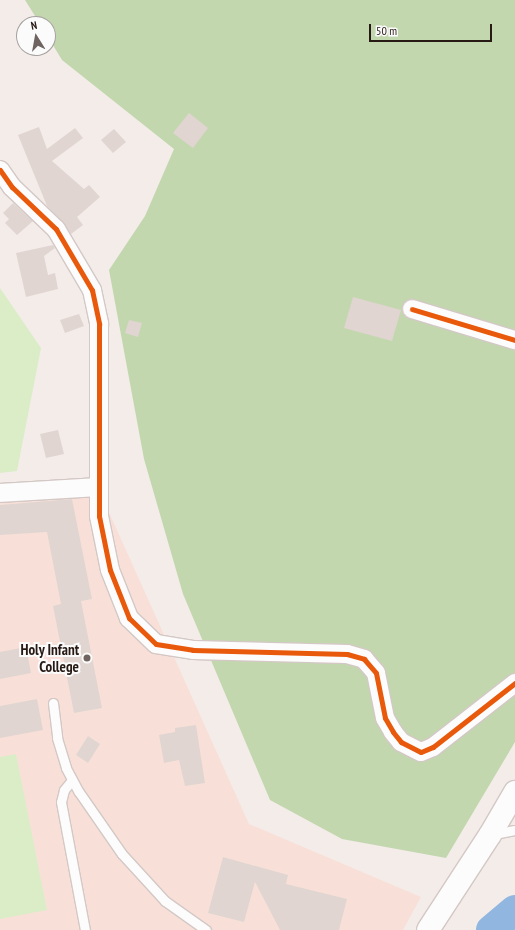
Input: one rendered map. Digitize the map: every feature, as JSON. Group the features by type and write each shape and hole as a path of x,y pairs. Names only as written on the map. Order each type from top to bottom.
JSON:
{"main road":[{"path":"428,930 490,835 515,792"}],"street":[{"path":"0,170 12,187 56,229 92,290 100,324 99,516 110,570 129,618 156,644 193,650 347,654 364,659 376,673 385,718 393,732 401,742 421,752 433,747 515,683"},
{"path":"412,309 515,340"},
{"path":"0,493 98,487"}],"lane":[{"path":"53,704 57,738 72,780 122,854 165,900 206,930"},
{"path":"72,780 64,790 61,802 85,930"},
{"path":"490,835 515,830"}],"shaded area":[{"name":"Holy Infant College","path":"95,481 249,824 421,897 403,930 0,930 0,492"}],"green space":[{"path":"25,0 515,0 515,742 446,858 342,839 270,800 183,594 144,459 109,270 145,216 174,149 62,60 56,50 56,16 35,16"},
{"path":"0,288 41,348 17,471 0,473"},
{"path":"16,754 47,910 0,919 0,757"}],"building":[{"path":"189,113 208,128 193,148 173,133"},
{"path":"39,127 47,149 75,128 83,138 52,161 84,189 89,185 100,197 77,217 83,225 71,234 63,222 47,206 18,135"},
{"path":"114,129 126,142 113,153 101,140"},
{"path":"13,203 33,221 17,235 5,223 9,219 3,213"},
{"path":"53,245 55,248 44,256 48,275 55,273 58,289 26,297 16,253"},
{"path":"353,297 401,310 392,341 344,328"},
{"path":"79,314 84,326 65,333 60,320"},
{"path":"129,320 142,323 138,337 125,333"},
{"path":"58,430 64,454 46,458 40,434"},
{"path":"72,499 92,599 81,601 102,708 74,713 53,606 61,604 47,532 0,535 0,505"},
{"path":"26,647 31,673 0,679 0,652"},
{"path":"37,699 43,730 0,738 0,706"},
{"path":"196,725 205,783 185,786 179,760 164,763 159,735 175,732 175,728"},
{"path":"88,736 100,744 88,763 76,755"},
{"path":"223,857 288,875 286,884 347,899 339,930 280,930 255,882 244,922 208,913"}],"waterway":[{"path":"491,930 515,910"}],"cycle path":[{"path":"0,170 12,187 56,229 92,290 99,324 99,516 110,570 129,618 156,644 193,650 347,654 364,659 376,673 385,718 393,732 401,742 421,752 433,747 515,683"},
{"path":"412,309 515,340"}],"place":[{"name":"Holy Infant College","path":"87,658"}]}
